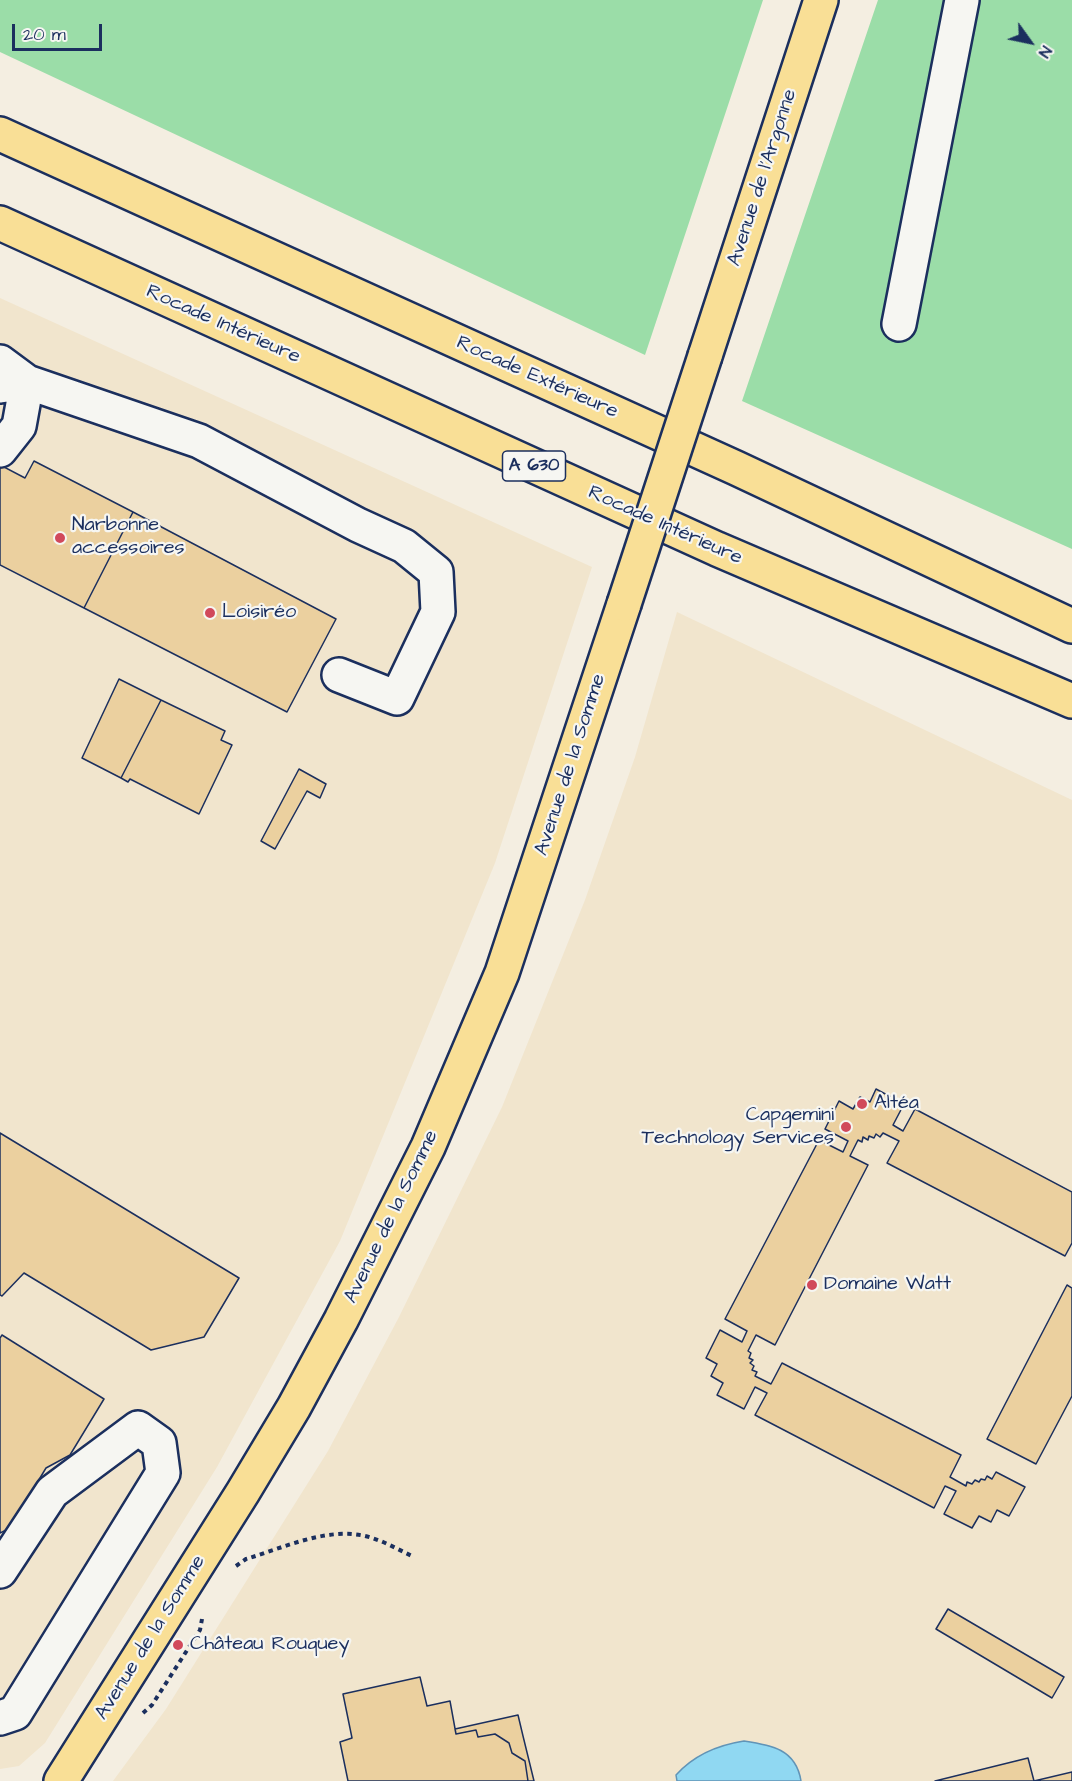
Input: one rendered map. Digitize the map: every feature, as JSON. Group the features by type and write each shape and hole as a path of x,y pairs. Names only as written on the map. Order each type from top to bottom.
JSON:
{"main road":[{"name":"Avenue de l'Argonne","path":"624,604 821,0"},
{"name":"Rocade Extérieure","path":"0,134 747,473 1072,626"},
{"name":"Rocade Intérieure","path":"0,223 717,549 1072,701"},
{"name":"Avenue de la Somme","path":"61,1781 238,1501 294,1407 346,1311 428,1147 502,973 624,604"}],"lane":[{"path":"899,324 962,0"},
{"path":"0,362 13,384 19,426 0,450"},
{"path":"13,384 199,441 358,525 404,546 436,572 438,612 397,698 339,675"},
{"path":"0,1571 52,1492 138,1428 159,1443 163,1473 15,1713 0,1718"}],"path":[{"path":"230,1570 246,1559 332,1534 362,1535 378,1539 412,1556"}],"shaded area":[{"path":"0,298 592,567 495,863 340,1241 217,1467 45,1743 19,1766 0,1769"},
{"path":"677,612 1072,800 1072,1781 113,1781 166,1709 328,1451 399,1317 502,1107 585,900 635,757"}],"green space":[{"path":"0,0 763,0 645,355 0,52"},
{"path":"878,0 1072,0 1072,549 742,401"}],"water":[{"path":"744,1741 764,1744 781,1750 794,1762 801,1781 677,1781 676,1775 699,1757 716,1748"}],"building":[{"name":"Narbonne accessoires","path":"34,461 133,512 84,608 0,565 0,465 25,478"},
{"name":"Loisiréo","path":"133,512 336,619 287,712 84,608"},
{"path":"119,679 161,700 121,778 82,758"},
{"path":"161,700 225,731 221,740 232,745 199,814 130,779 128,782 121,778"},
{"path":"299,769 326,784 320,798 307,791 275,849 261,841"},
{"path":"876,1089 904,1104 893,1125 903,1131 915,1109 1072,1192 1072,1243 1065,1256 887,1163 899,1141 883,1133 880,1137 876,1134 874,1138 869,1136 868,1140 863,1137 862,1142 858,1140 850,1156 868,1165 775,1345 756,1335 748,1351 751,1353 749,1358 753,1360 750,1363 754,1366 752,1370 757,1372 755,1376 771,1384 782,1363 961,1455 950,1477 966,1486 967,1482 972,1484 975,1480 979,1482 981,1479 985,1480 987,1476 992,1479 996,1472 1025,1487 1009,1516 997,1510 991,1522 979,1516 972,1528 944,1514 956,1491 945,1486 934,1508 755,1415 767,1393 755,1387 744,1409 717,1395 723,1383 711,1376 717,1364 706,1358 720,1330 742,1342 747,1331 725,1319 819,1140 843,1152 848,1141 825,1129 839,1101 853,1109 860,1097 870,1102"},
{"path":"0,1133 239,1278 204,1337 151,1350 24,1273 2,1296 0,1295"},
{"path":"1067,1285 1072,1288 1072,1396 1036,1464 987,1439"},
{"path":"2,1335 104,1399 70,1455 46,1468 10,1528 0,1533 0,1338"},
{"path":"948,1609 1064,1677 1052,1698 936,1629"},
{"path":"420,1677 427,1706 450,1701 456,1734 476,1730 478,1737 495,1734 509,1743 512,1753 525,1761 528,1781 348,1781 340,1742 352,1738 343,1694"},
{"path":"518,1715 534,1781 528,1781 525,1761 512,1753 509,1743 495,1734 478,1737 476,1730 456,1734 455,1729"},
{"path":"1028,1758 1034,1781 935,1781"},
{"path":"1072,1772 1072,1781 1034,1781"}],"place":[{"name":"Narbonne accessoires","path":"60,538"},
{"name":"Loisiréo","path":"210,613"},
{"name":"Altéa","path":"862,1104"},
{"name":"Capgemini Technology Services","path":"846,1127"},
{"name":"Domaine Watt","path":"812,1285"},
{"name":"Château Rouquey","path":"178,1645"}]}
